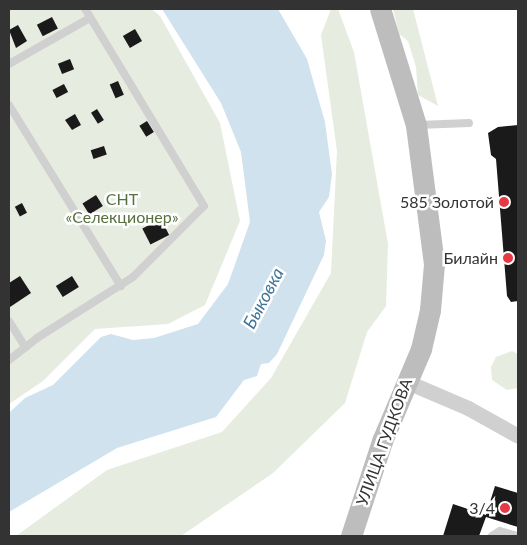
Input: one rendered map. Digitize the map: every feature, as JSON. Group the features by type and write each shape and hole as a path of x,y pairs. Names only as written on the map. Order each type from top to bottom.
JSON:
{"street":[{"name":"УЛИЦА ГУДКОВА","path":"352,536 405,381 421,349 430,310 434,264 416,125 380,9"},
{"path":"405,381 468,408 518,436"}],"lane":[{"path":"9,360 25,347 121,286 204,206 84,9"},
{"path":"9,64 90,18"},
{"path":"9,105 121,286"},
{"path":"416,125 469,123"},
{"path":"9,321 25,347"},
{"path":"492,536 500,531 518,536"}],"green space":[{"name":"СНТ «Селекционер»","path":"9,9 152,9 160,16 220,123 240,221 205,305 168,324 95,329 43,381 9,404"},
{"path":"331,9 338,9 354,52 388,244 386,306 367,332 345,403 273,473 181,536 16,536 107,470 222,432 271,378 331,273 337,151 321,35"},
{"path":"393,9 413,9 438,106 418,95 416,67 408,41 399,34"},
{"path":"512,351 518,354 518,388 507,390 492,380 491,367 496,357"}],"water":[{"name":"Быковка","path":"162,9 278,9 307,59 325,122 332,174 329,197 319,212 326,241 324,255 277,354 269,363 261,364 257,376 244,380 216,417 117,448 9,512 9,413 25,398 53,385 101,337 111,334 133,340 154,338 198,324 228,284 250,222 241,152 221,103"}],"building":[{"path":"52,17 58,29 43,36 37,25"},
{"path":"18,25 27,41 16,48 9,30"},
{"path":"135,29 142,41 130,48 123,36"},
{"path":"70,59 74,69 62,74 58,64"},
{"path":"118,81 124,95 116,98 110,85"},
{"path":"64,84 68,92 57,98 52,90"},
{"path":"97,109 104,120 98,124 91,113"},
{"path":"75,114 81,125 72,130 65,120"},
{"path":"147,121 154,132 146,137 139,126"},
{"path":"518,125 518,301 511,302 507,296 496,159 491,155 488,133 498,127"},
{"path":"104,146 107,155 93,159 91,150"},
{"path":"96,195 103,206 89,215 82,203"},
{"path":"22,203 27,213 20,216 15,207"},
{"path":"161,219 169,235 150,245 142,229"},
{"path":"20,276 31,293 10,307 9,283"},
{"path":"72,276 79,287 63,297 56,286"},
{"path":"495,486 518,493 518,527 486,517 479,536 443,536 453,504 486,515"}],"place":[{"name":"585 Золотой","path":"504,202"},
{"name":"Билайн","path":"508,258"},
{"name":"3/4","path":"505,508"}]}
